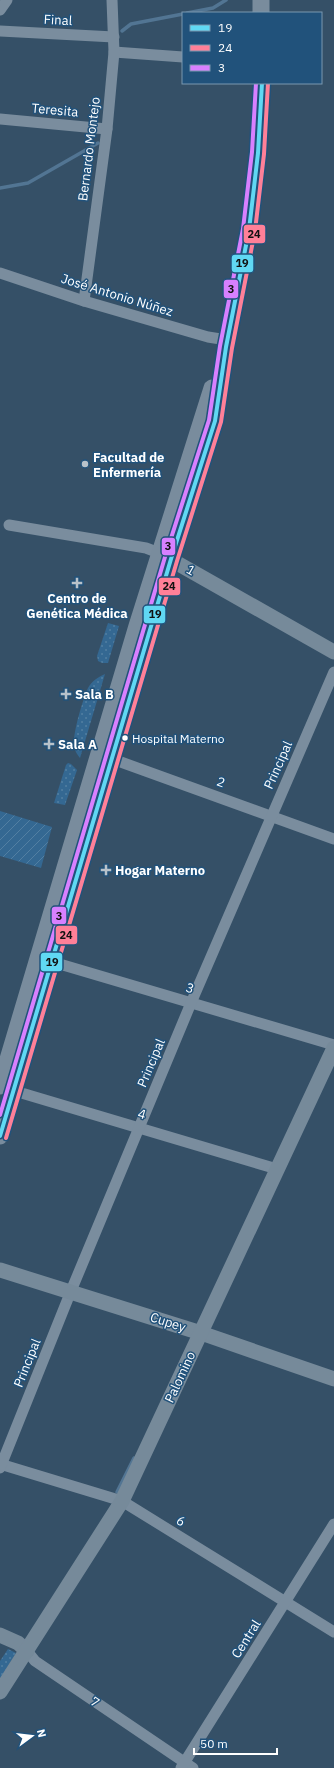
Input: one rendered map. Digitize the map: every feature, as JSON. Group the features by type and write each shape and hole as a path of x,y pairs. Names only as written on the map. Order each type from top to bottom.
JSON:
{"main road":[{"path":"261,0 261,12"},
{"path":"0,1136 3,1088 45,959 165,556 217,371 227,344 249,230 258,153 262,84"}],"street":[{"path":"0,10 8,0"},
{"name":"Bernardo Montejo","path":"84,301 107,129 114,52 112,0"},
{"name":"Final","path":"0,31 114,37"},
{"path":"114,52 182,57"},
{"name":"Teresita","path":"0,120 107,129"},
{"name":"José Antonio Núñez","path":"0,273 84,301 208,337 227,344"},
{"name":"1","path":"9,525 146,548 165,556 334,652"},
{"name":"Principal","path":"0,1465 191,1003 334,672"},
{"name":"2","path":"105,757 271,815 334,839"},
{"name":"3","path":"45,959 334,1045"},
{"name":"Palomino","path":"0,1692 122,1501 334,1048"},
{"name":"4","path":"3,1088 277,1169"},
{"name":"Cupey","path":"0,1270 201,1333 334,1379"},
{"name":"6","path":"0,1465 122,1501 334,1632"},
{"name":"Central","path":"186,1766 334,1524"},
{"name":"7","path":"0,1635 18,1643 35,1661 186,1766"}],"shaded area":[{"path":"108,623 119,626 108,663 102,663 98,661 97,656"},
{"path":"105,674 80,758 75,748 74,739 81,707 88,688 95,680"},
{"path":"68,763 77,770 65,805 54,803 66,765"},
{"path":"0,811 52,827 41,868 0,856"},
{"path":"8,1649 16,1653 0,1679 0,1661"}],"waterway":[{"path":"192,12 213,8 226,0"},
{"path":"122,31 131,24 182,14"},
{"path":"0,188 28,183 98,143"},
{"path":"117,1492 134,1458"}],"transit line":[{"name":"3","path":"0,1115 165,557 209,420 220,346 243,229 252,152 256,84"},
{"name":"19","path":"0,1136 171,559 215,421 226,347 249,230 258,153 262,84"},
{"name":"24","path":"6,1138 177,561 221,422 232,348 255,231 264,154 268,84"}],"place":[{"name":"Facultad de Enfermería","path":"85,464"},
{"name":"Centro de Genética Médica","path":"77,583"},
{"name":"Sala B","path":"66,694"},
{"name":"Hospital Materno","path":"125,738"},
{"name":"Sala A","path":"49,744"},
{"name":"Hogar Materno","path":"106,870"}]}
